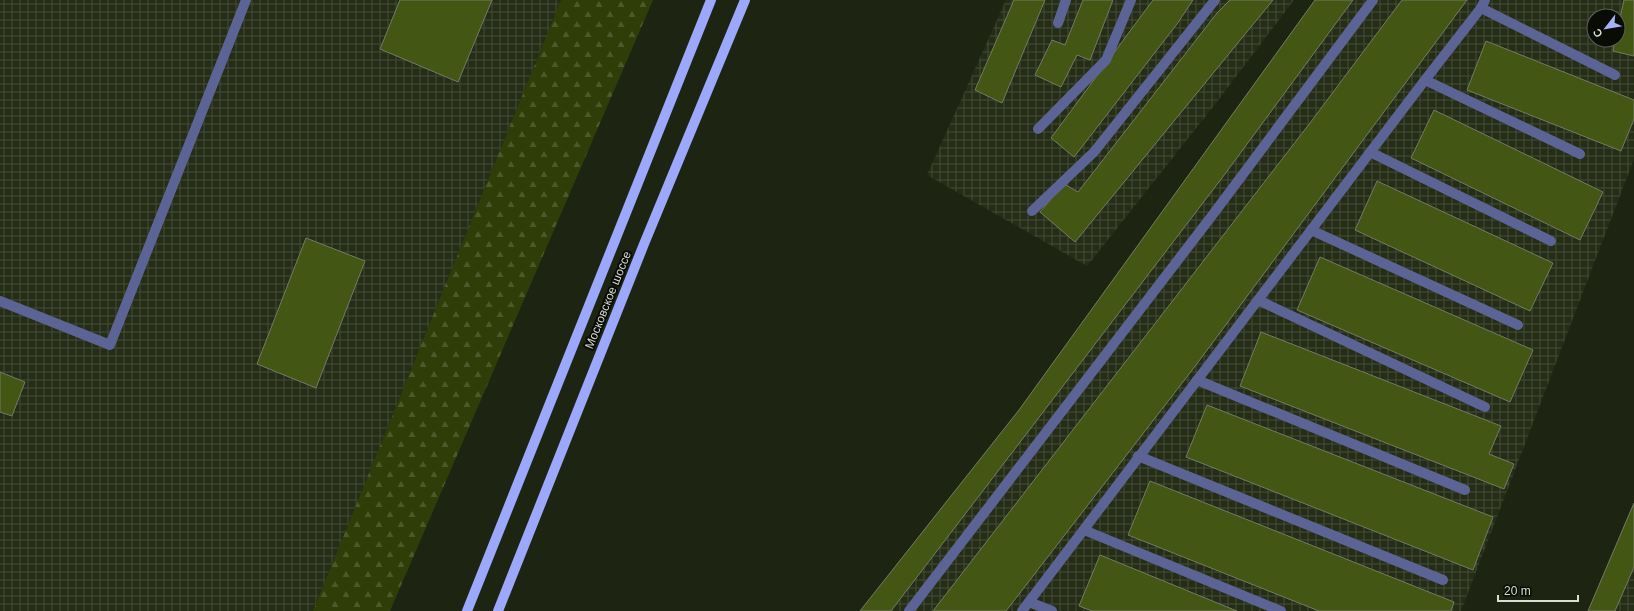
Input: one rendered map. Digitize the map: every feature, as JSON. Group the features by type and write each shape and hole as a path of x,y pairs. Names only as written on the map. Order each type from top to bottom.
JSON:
{"main road":[{"name":"Московское шоссе","path":"467,611 711,0"},
{"name":"Московское шоссе","path":"498,611 644,244 745,0"}],"lane":[{"path":"0,301 110,345 246,0"},
{"path":"1058,23 1066,0"},
{"path":"1038,129 1106,60 1131,0"},
{"path":"1032,211 1094,152 1215,0"},
{"path":"909,611 1214,213 1373,0"},
{"path":"1022,611 1138,456 1483,4 1615,75"},
{"path":"1425,80 1580,154"},
{"path":"1370,152 1551,241"},
{"path":"1311,230 1518,325"},
{"path":"1258,300 1485,407"},
{"path":"1197,380 1465,490"},
{"path":"1138,456 1443,580"},
{"path":"1084,530 1281,611"},
{"path":"1029,602 1052,611"}],"shaded area":[{"path":"0,0 561,0 313,611 0,611"},
{"path":"1006,0 1294,0 1213,107 1087,266 927,175"},
{"path":"1315,0 1634,0 1634,159 1461,611 860,611 1019,410"},
{"path":"1634,503 1634,611 1588,611"}],"green space":[{"path":"561,0 653,0 390,611 313,611"}],"building":[{"path":"400,0 492,0 458,82 380,49"},
{"path":"1014,0 1045,0 1002,103 975,90"},
{"path":"1083,0 1113,0 1090,60 1077,55 1061,87 1035,75 1052,40 1065,45"},
{"path":"1153,0 1193,0 1177,24 1074,157 1051,138"},
{"path":"1230,0 1273,0 1075,242 1040,212 1064,184 1078,192 1217,13"},
{"path":"1315,0 1353,0 1225,174 891,611 860,611 1019,410"},
{"path":"1402,0 1467,0 1196,365 1006,611 933,611 1310,123"},
{"path":"1624,0 1634,0 1634,56 1613,51 1614,48 1626,48 1626,8 1622,8"},
{"path":"1486,41 1634,100 1634,119 1621,151 1467,90"},
{"path":"1434,110 1603,192 1580,240 1411,158"},
{"path":"1377,181 1553,263 1530,311 1355,230"},
{"path":"306,238 365,261 316,388 257,364"},
{"path":"1320,257 1533,350 1510,402 1297,310"},
{"path":"1261,332 1501,426 1489,454 1514,464 1504,489 1240,386"},
{"path":"0,372 25,382 12,416 0,412"},
{"path":"1207,405 1493,517 1473,570 1186,457"},
{"path":"1150,481 1454,602 1451,611 1319,611 1128,535"},
{"path":"1634,503 1634,567 1615,611 1588,611"},
{"path":"1100,555 1237,611 1092,611 1079,606"}]}
